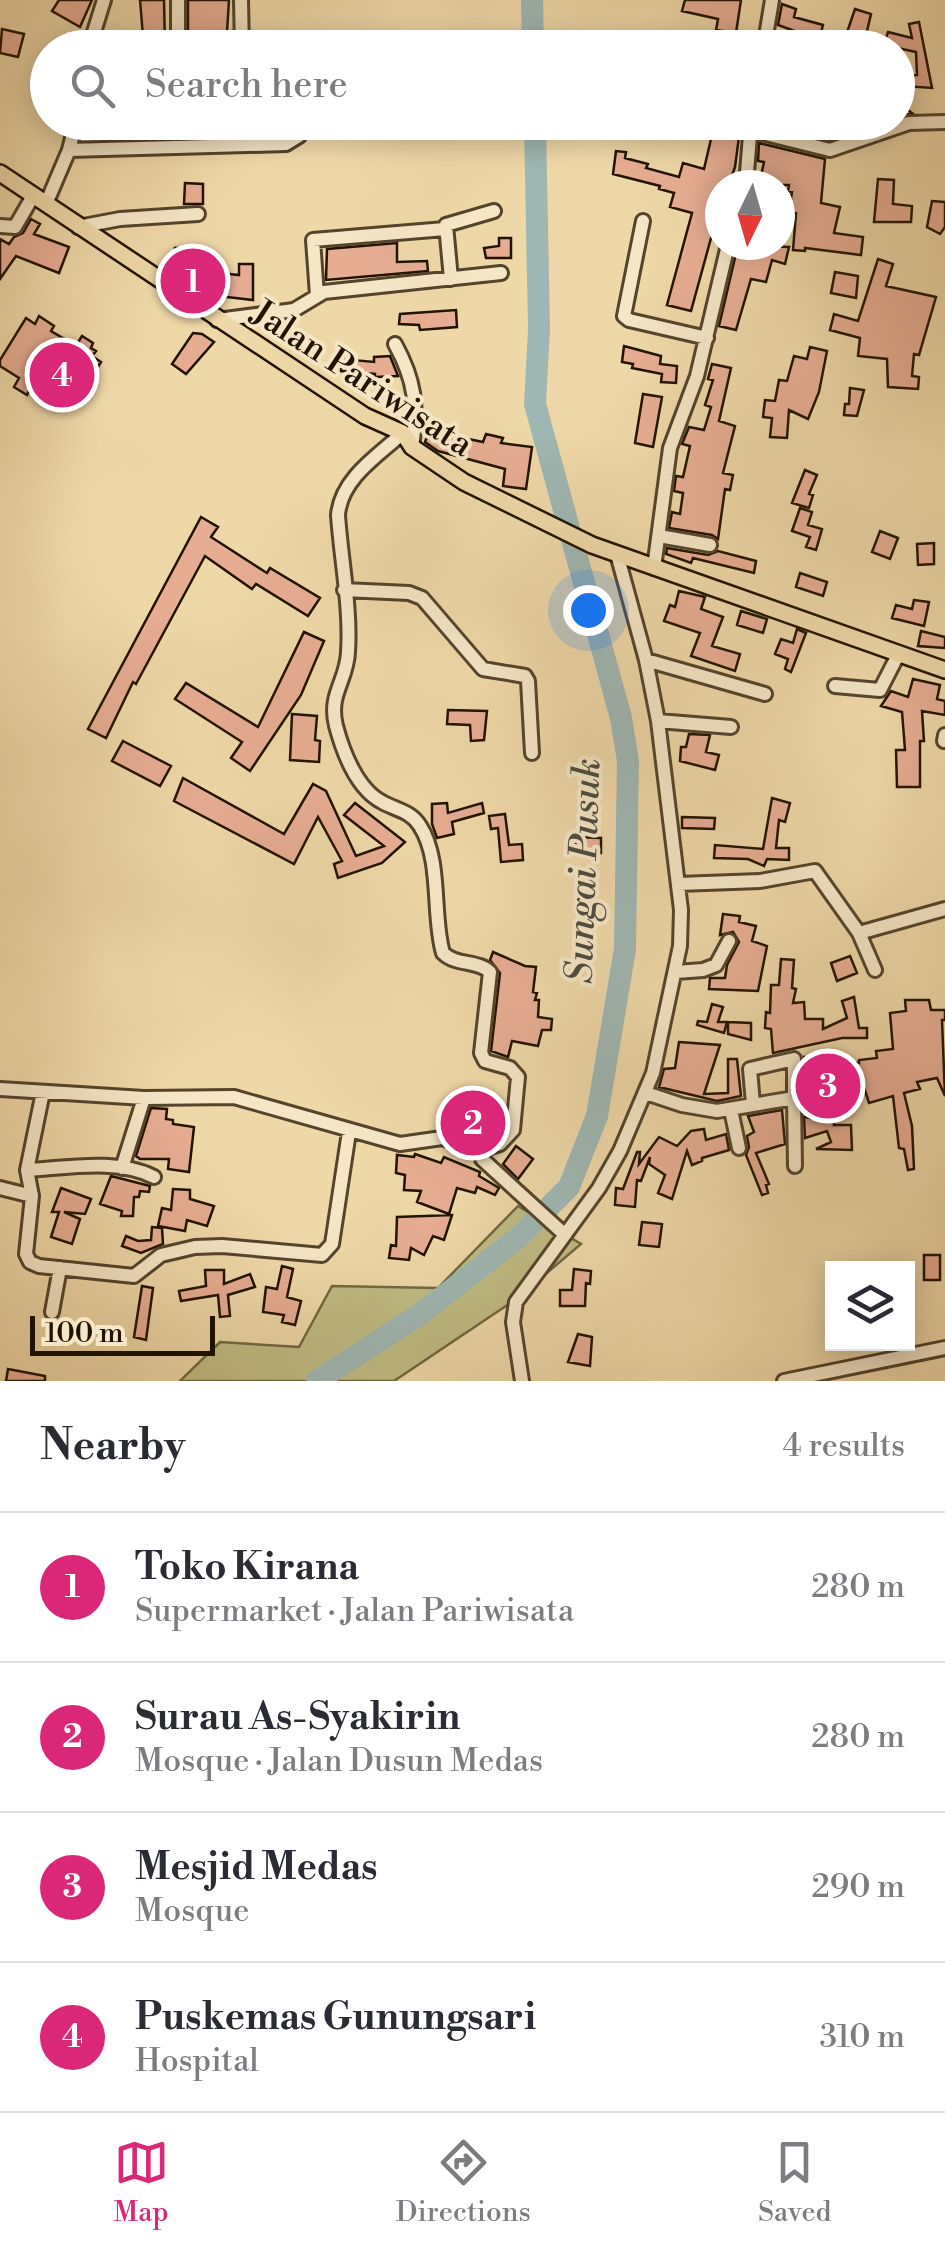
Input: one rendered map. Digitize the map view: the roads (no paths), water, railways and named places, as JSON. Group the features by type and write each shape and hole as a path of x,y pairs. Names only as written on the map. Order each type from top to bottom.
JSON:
{"main road":[{"name":"Jalan Pariwisata","path":"0,173 217,320 407,440 464,482 544,524 604,549 945,670"}],"street":[{"path":"95,30 104,0"},
{"path":"178,0 178,30"},
{"path":"241,0 242,30"},
{"path":"767,30 772,0"},
{"path":"915,123 945,122"},
{"path":"0,226 15,227 40,200 72,140"},
{"path":"69,150 283,144 292,140"},
{"path":"747,170 750,140"},
{"path":"797,140 830,150 860,140"},
{"path":"451,279 445,229 448,224 494,212"},
{"path":"78,227 120,219 198,214"},
{"path":"643,222 624,316 708,338"},
{"path":"317,295 313,233 445,229"},
{"path":"654,568 671,445 708,338 725,260"},
{"path":"217,320 294,310 317,295 501,273"},
{"path":"0,1089 144,1098 245,1099 405,1145 442,1138 483,1149 500,1144 513,1130 518,1077 512,1069 488,1062 482,1056 491,974 485,967 448,958 442,950 439,907 423,831 410,815 368,792 347,760 334,710 336,688 348,652 338,515 343,490 407,440 417,415 415,391 396,344"},
{"path":"659,536 710,546"},
{"path":"522,1381 513,1322 516,1302 561,1231 610,1170 646,1092 676,972 681,932 658,721 646,660 604,549"},
{"path":"344,590 416,595 483,669 525,676 532,753"},
{"path":"835,686 880,690 898,656"},
{"path":"646,660 764,694"},
{"path":"658,721 732,726"},
{"path":"678,884 760,880 815,871 859,933 876,970"},
{"path":"859,933 945,909"},
{"path":"676,972 716,965 728,942"},
{"path":"753,1104 750,1069 794,1059 795,1166"},
{"path":"42,1092 27,1170 32,1196 26,1256 36,1266 134,1276 161,1255 209,1246 322,1255 331,1246 349,1132"},
{"path":"646,1092 701,1110 731,1110 794,1098"},
{"path":"122,1168 144,1098"},
{"path":"731,1110 740,1148"},
{"path":"483,1149 482,1159 561,1231"},
{"path":"27,1170 122,1168 154,1178"},
{"path":"0,1188 32,1196"},
{"path":"52,1312 60,1268"},
{"path":"784,1381 945,1348"}],"waterway":[{"name":"Sungai Pusuk","path":"532,0 533,30"},
{"name":"Sungai Pusuk","path":"317,1381 422,1313 519,1237 569,1187 597,1116 625,949 628,761 621,718 535,404 539,329 535,140"}],"place":[{"name":"Toko Kirana","path":"193,281"},
{"name":"Puskemas Gunungsari","path":"62,375"},
{"name":"Mesjid Medas","path":"828,1086"},
{"name":"Surau As-Syakirin","path":"473,1123"}]}
